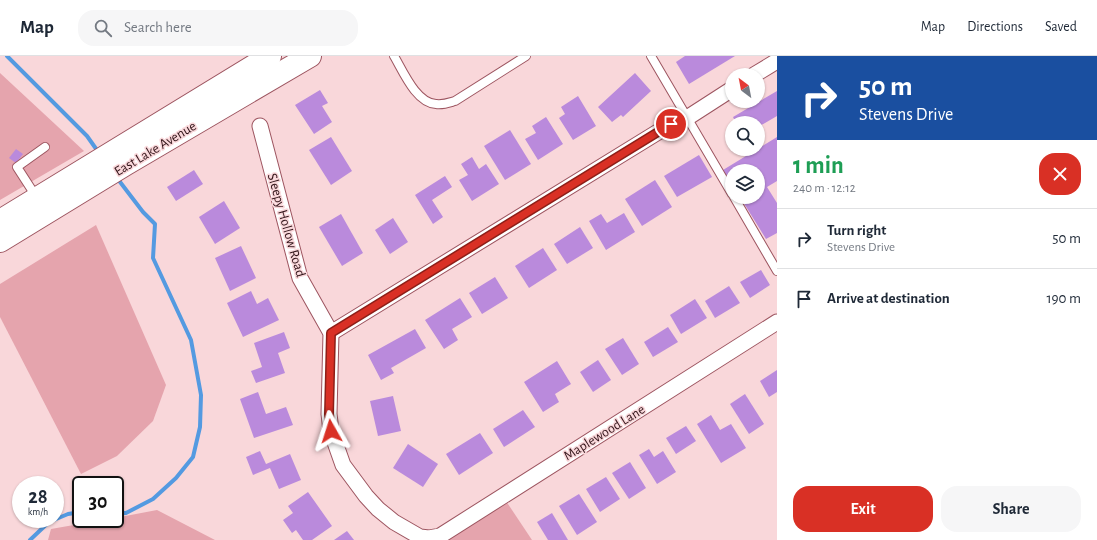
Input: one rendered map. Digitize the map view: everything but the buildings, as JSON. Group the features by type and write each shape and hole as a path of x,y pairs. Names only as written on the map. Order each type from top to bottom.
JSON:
{"main road":[{"name":"East Lake Avenue","path":"0,242 92,175 122,157 310,56"},
{"name":"East Lake Avenue","path":"122,157 263,58"},
{"name":"East Lake Avenue","path":"0,221 37,199 92,175"}],"street":[{"path":"765,68 777,61"},
{"path":"687,118 725,94"},
{"path":"331,333 671,124"},
{"name":"Sleepy Hollow Road","path":"260,126 300,278 331,333"},
{"name":"Maplewood Lane","path":"331,333 329,414 331,431 343,465 366,496 378,509 394,522 411,532 420,537 428,538 440,536 777,322"}],"lane":[{"path":"394,56 416,93 422,99 434,104 455,101 526,56"},
{"path":"651,56 725,182"},
{"path":"37,199 17,167 44,147"},
{"path":"738,204 777,271"}],"shaded area":[{"path":"0,73 84,151 0,200"},
{"path":"96,225 166,385 153,421 117,456 81,474 0,317 0,284"},
{"path":"506,501 532,540 443,540"},
{"path":"157,510 215,540 48,540 51,529 64,528 64,527 72,525 72,528 124,528 124,516"}],"waterway":[{"path":"7,56 87,136 99,153"},
{"path":"117,178 143,212 155,224 153,258 191,340 201,395 200,427 193,457 176,478 153,499 124,513"},
{"path":"30,540 49,522 72,513"}],"route":[{"path":"331,431 329,414 331,333 671,124"}]}
